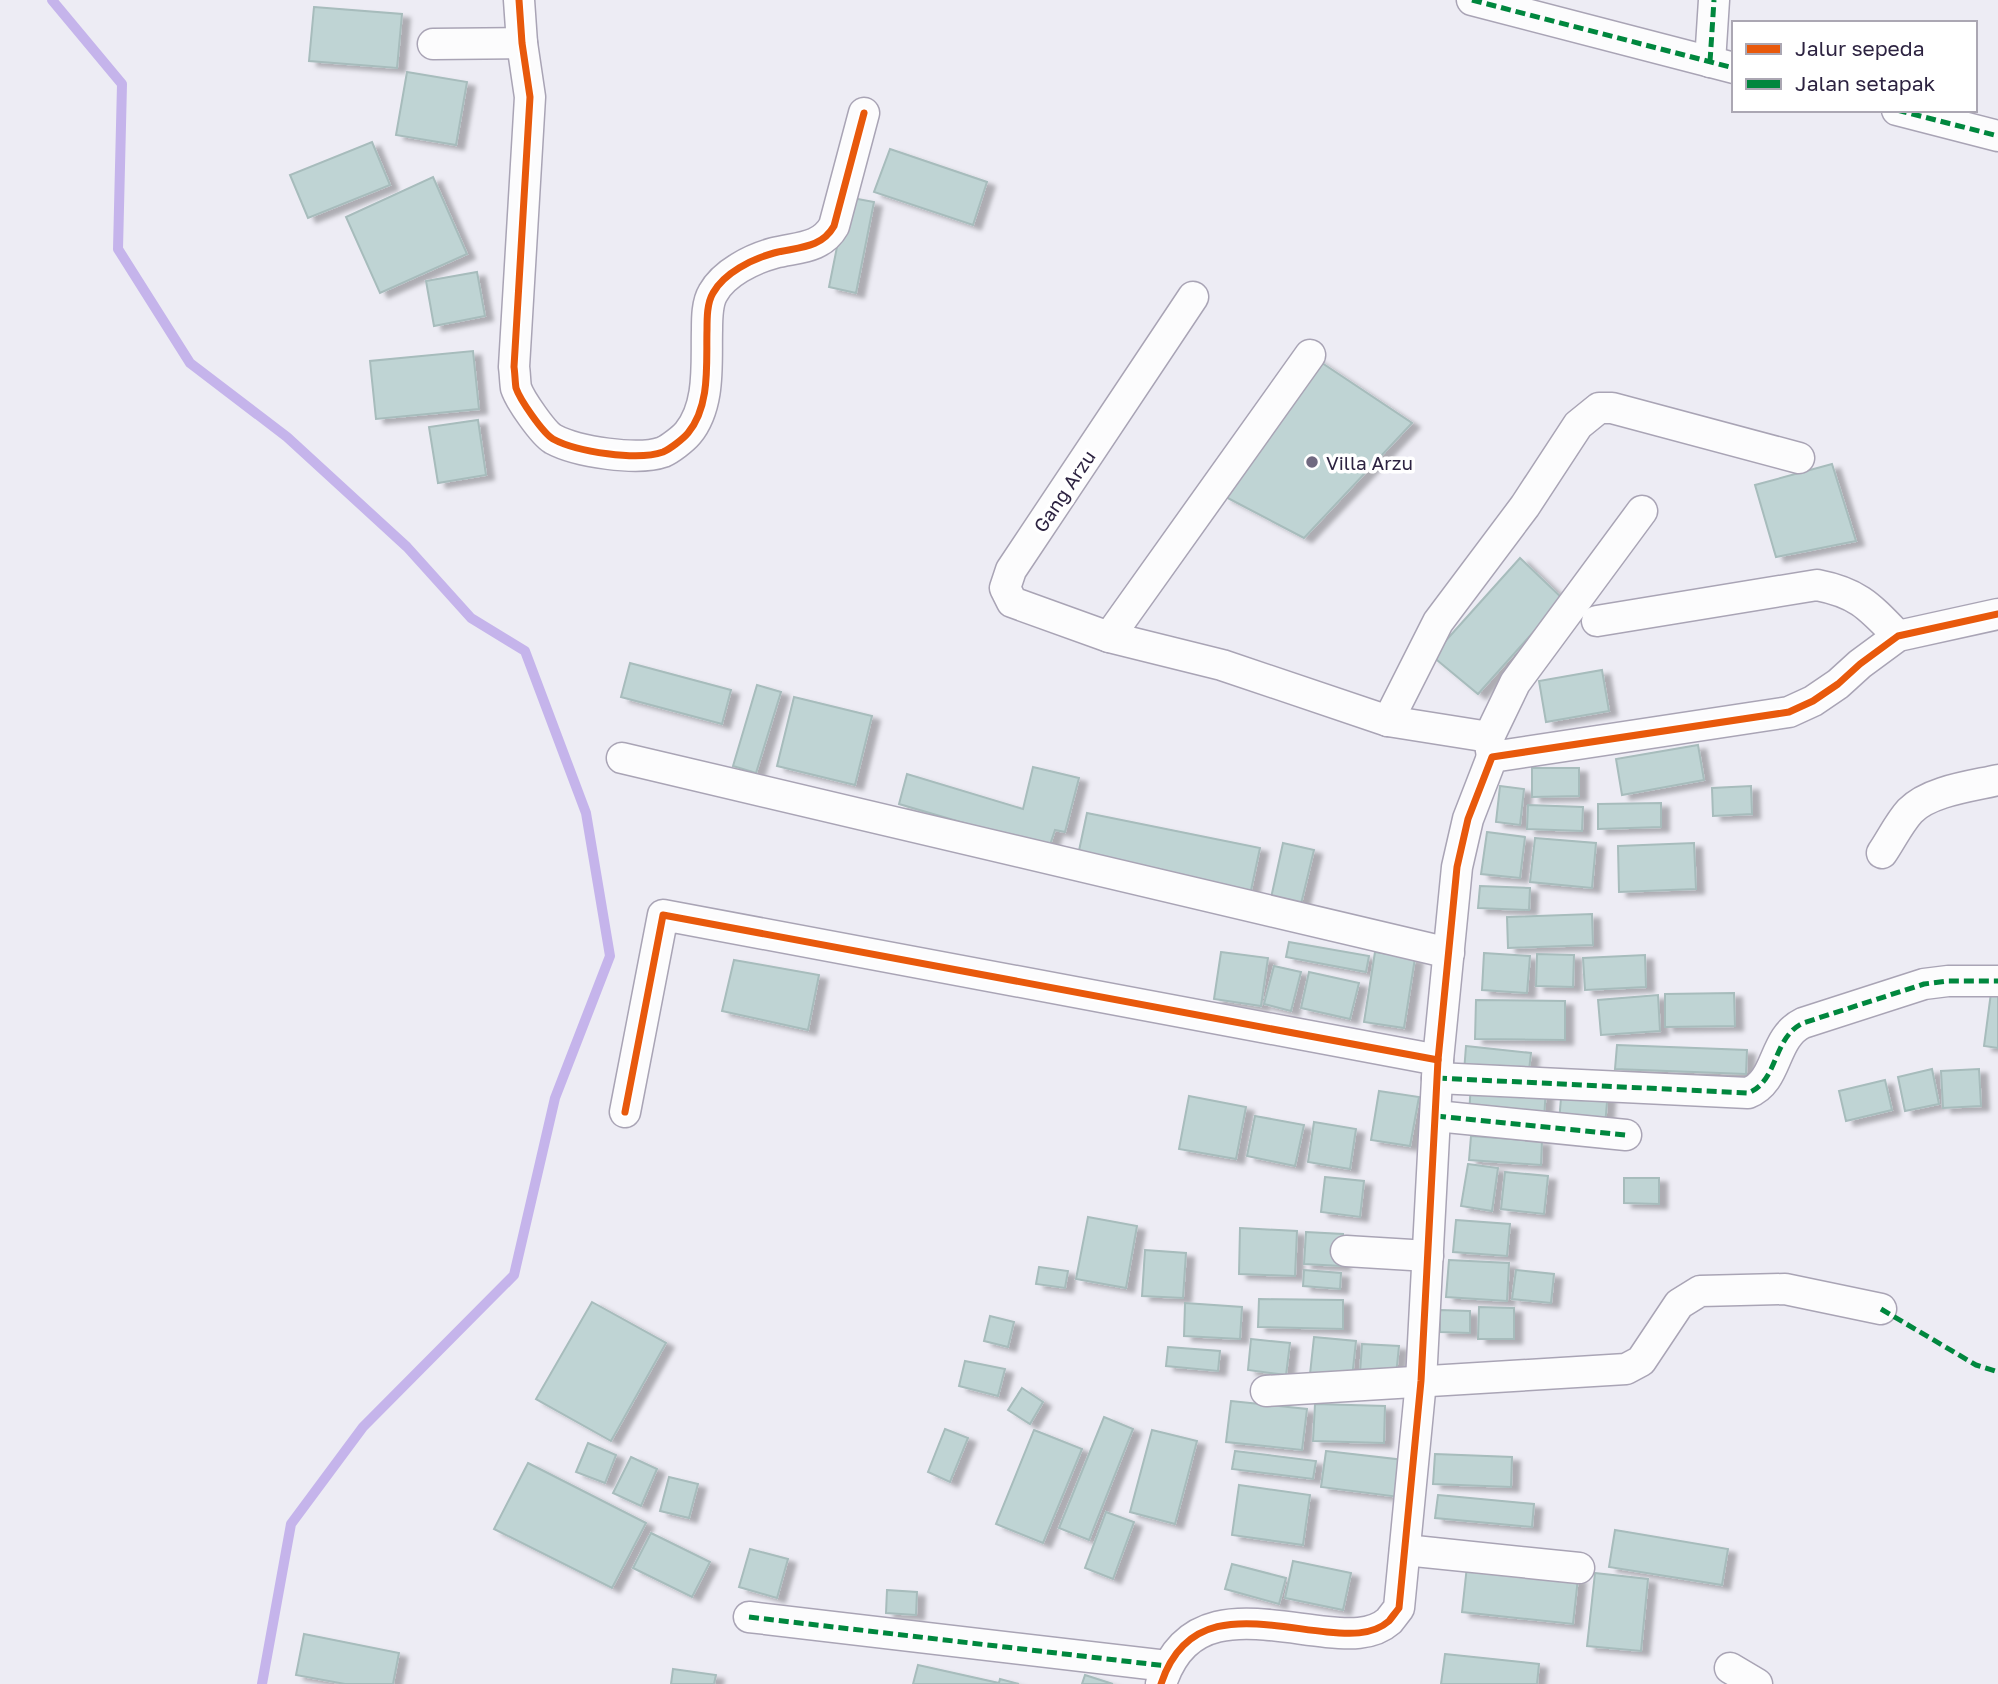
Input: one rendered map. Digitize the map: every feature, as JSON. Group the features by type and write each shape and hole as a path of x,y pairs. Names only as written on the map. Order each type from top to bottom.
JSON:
{"street":[{"path":"519,0 530,97 514,367 517,389 531,414 552,439 583,449 638,456 664,451 688,433 697,416 705,390 707,316 712,294 727,276 749,262 773,253 815,244 828,237 834,226 864,113"},
{"path":"1472,0 1722,65 1714,0"},
{"path":"433,44 522,43"},
{"path":"1905,112 1998,136"},
{"name":"Gang Arzu","path":"1193,297 1011,570 1005,588 1013,602 1109,637 1222,665 1388,721 1491,747 1789,712 1813,701 1839,684 1860,664 1898,636"},
{"path":"1109,637 1310,355"},
{"path":"1388,721 1437,622 1525,506 1578,425 1591,412 1599,408 1612,408 1799,458"},
{"path":"749,1617 1164,1675 1188,1641 1207,1628 1235,1622 1343,1633 1367,1632 1388,1622 1399,1608 1405,1550 1421,1381 1437,1069 1457,867 1468,818 1515,683 1642,511"},
{"path":"1597,621 1816,585 1839,589 1860,598 1898,636 1998,614"},
{"path":"622,758 1449,953"},
{"path":"1882,853 1910,811 1923,801 1998,780"},
{"path":"625,1111 663,915 1437,1069 1748,1093 1758,1089 1764,1082 1785,1038 1791,1029 1803,1023 1924,984 1998,981"},
{"path":"1436,1116 1626,1135"},
{"path":"1346,1251 1428,1256"},
{"path":"1266,1391 1626,1369 1642,1362 1679,1304 1700,1291 1785,1289 1881,1309"},
{"path":"1405,1550 1579,1568"},
{"path":"1730,1668 1757,1684"}],"building":[{"path":"314,7 402,14 397,68 309,61"},
{"path":"407,72 467,82 456,145 396,135"},
{"path":"372,142 390,185 308,218 290,175"},
{"path":"890,149 987,182 973,225 874,192"},
{"path":"433,177 467,254 380,293 346,217"},
{"path":"847,197 874,202 856,293 829,287"},
{"path":"477,272 485,316 434,326 426,281"},
{"path":"473,351 479,409 376,419 370,361"},
{"name":"Villa Arzu","path":"1310,355 1412,423 1304,538 1224,496"},
{"path":"478,420 486,475 438,483 429,427"},
{"path":"1832,464 1856,541 1776,557 1755,485"},
{"path":"1520,558 1563,599 1478,694 1432,656"},
{"path":"630,663 731,690 722,724 621,697"},
{"path":"1602,670 1609,711 1546,722 1539,681"},
{"path":"757,685 781,692 756,773 733,766"},
{"path":"794,697 872,716 855,785 777,766"},
{"path":"1698,745 1704,780 1622,795 1616,759"},
{"path":"1033,767 1079,778 1065,832 1055,830 1049,848 899,804 907,774 1023,809"},
{"path":"1532,768 1579,768 1579,796 1532,797"},
{"path":"1500,786 1524,789 1520,825 1496,822"},
{"path":"1751,786 1752,814 1713,816 1712,788"},
{"path":"1661,803 1661,827 1598,829 1598,804"},
{"path":"1528,805 1583,807 1582,831 1527,829"},
{"path":"1087,813 1260,848 1250,895 1077,860"},
{"path":"1487,832 1525,837 1520,878 1481,874"},
{"path":"1535,838 1596,843 1592,888 1530,882"},
{"path":"1283,843 1314,850 1301,904 1271,898"},
{"path":"1694,843 1696,889 1619,892 1618,846"},
{"path":"1480,886 1530,888 1529,910 1478,908"},
{"path":"1592,914 1593,945 1508,948 1507,917"},
{"path":"1289,942 1369,956 1366,972 1286,957"},
{"path":"1221,952 1268,958 1261,1006 1214,999"},
{"path":"1375,952 1415,958 1404,1028 1364,1022"},
{"path":"1484,953 1530,956 1527,993 1482,990"},
{"path":"1537,954 1574,955 1573,987 1536,986"},
{"path":"1645,955 1646,987 1585,990 1583,958"},
{"path":"734,960 819,975 808,1030 722,1011"},
{"path":"1274,966 1301,972 1291,1011 1264,1004"},
{"path":"1309,972 1359,983 1350,1019 1301,1008"},
{"path":"1992,985 1998,986 1998,1048 1984,1046"},
{"path":"1734,993 1735,1026 1665,1027 1665,994"},
{"path":"1658,995 1660,1031 1601,1035 1598,1000"},
{"path":"1476,1000 1565,1001 1565,1040 1475,1039"},
{"path":"1617,1045 1747,1050 1746,1074 1615,1069"},
{"path":"1466,1046 1531,1053 1528,1079 1464,1072"},
{"path":"1932,1069 1939,1104 1905,1111 1898,1077"},
{"path":"1979,1069 1981,1106 1943,1108 1941,1071"},
{"path":"1885,1080 1892,1110 1846,1121 1839,1091"},
{"path":"1471,1083 1546,1087 1544,1120 1469,1115"},
{"path":"1562,1086 1608,1090 1605,1126 1559,1122"},
{"path":"1379,1091 1419,1097 1410,1146 1371,1140"},
{"path":"1189,1096 1246,1107 1236,1159 1179,1149"},
{"path":"1255,1116 1304,1125 1295,1166 1247,1156"},
{"path":"1314,1122 1356,1129 1350,1169 1308,1162"},
{"path":"1471,1136 1542,1141 1541,1165 1469,1160"},
{"path":"1468,1164 1498,1168 1492,1211 1461,1206"},
{"path":"1505,1172 1548,1176 1544,1214 1501,1209"},
{"path":"1325,1177 1364,1181 1360,1217 1321,1212"},
{"path":"1624,1178 1659,1178 1659,1204 1624,1203"},
{"path":"1088,1217 1137,1226 1126,1288 1076,1279"},
{"path":"1456,1220 1510,1224 1507,1256 1453,1252"},
{"path":"1240,1228 1297,1231 1295,1276 1239,1274"},
{"path":"1306,1232 1343,1234 1342,1266 1304,1264"},
{"path":"1145,1250 1186,1253 1183,1298 1142,1296"},
{"path":"1449,1260 1509,1263 1507,1301 1446,1297"},
{"path":"1039,1267 1068,1271 1065,1288 1036,1284"},
{"path":"1304,1270 1341,1273 1340,1289 1303,1286"},
{"path":"1516,1270 1554,1274 1551,1303 1512,1299"},
{"path":"1259,1299 1343,1300 1343,1329 1258,1327"},
{"path":"592,1302 666,1343 611,1441 536,1399"},
{"path":"1185,1303 1242,1307 1240,1339 1184,1336"},
{"path":"1479,1307 1514,1308 1514,1339 1478,1339"},
{"path":"1440,1310 1470,1311 1470,1333 1440,1332"},
{"path":"990,1316 1014,1322 1008,1347 984,1341"},
{"path":"1314,1337 1356,1341 1352,1378 1310,1374"},
{"path":"1251,1339 1290,1343 1286,1375 1248,1370"},
{"path":"1362,1344 1399,1346 1396,1375 1360,1373"},
{"path":"1168,1347 1220,1351 1218,1371 1166,1366"},
{"path":"965,1361 1005,1369 998,1396 959,1386"},
{"path":"1022,1388 1043,1402 1030,1424 1008,1410"},
{"path":"1231,1401 1307,1409 1302,1450 1226,1442"},
{"path":"1315,1404 1385,1406 1384,1443 1313,1441"},
{"path":"1104,1417 1133,1429 1089,1540 1059,1528"},
{"path":"945,1429 968,1438 950,1482 928,1472"},
{"path":"1034,1430 1082,1449 1043,1543 996,1524"},
{"path":"1152,1430 1197,1441 1175,1524 1130,1512"},
{"path":"588,1443 616,1455 605,1483 576,1472"},
{"path":"1235,1451 1316,1461 1313,1479 1232,1469"},
{"path":"1326,1451 1404,1460 1399,1497 1321,1487"},
{"path":"1435,1454 1512,1457 1511,1487 1433,1484"},
{"path":"631,1457 657,1469 641,1506 613,1493"},
{"path":"528,1463 646,1523 612,1588 494,1529"},
{"path":"669,1477 698,1484 689,1518 660,1511"},
{"path":"1239,1485 1310,1495 1303,1545 1232,1535"},
{"path":"1438,1495 1534,1504 1532,1527 1435,1518"},
{"path":"1106,1512 1134,1522 1113,1579 1085,1568"},
{"path":"1615,1530 1728,1549 1722,1585 1609,1567"},
{"path":"651,1533 710,1562 692,1597 633,1568"},
{"path":"750,1549 788,1559 777,1598 739,1587"},
{"path":"1293,1561 1351,1573 1343,1610 1285,1598"},
{"path":"1232,1564 1286,1578 1279,1604 1225,1589"},
{"path":"1467,1566 1578,1578 1573,1624 1462,1612"},
{"path":"1595,1573 1648,1579 1641,1651 1587,1646"},
{"path":"887,1590 917,1592 916,1615 886,1613"},
{"path":"304,1634 399,1653 393,1684 345,1684 296,1675"},
{"path":"1445,1654 1539,1664 1537,1684 1441,1684"},
{"path":"918,1665 999,1683 1000,1679 1019,1684 913,1684"},
{"path":"673,1669 716,1675 714,1684 671,1684"},
{"path":"1085,1675 1113,1684 1082,1684"}],"waterway":[{"path":"52,0 122,84 118,249 190,363 287,437 407,547 471,618 525,651 586,813 610,956 555,1098 514,1275 363,1427 291,1524 262,1684"}],"marked path":[{"path":"1472,0 1732,67"},
{"path":"1710,62 1714,0"},
{"path":"1905,112 1998,136"},
{"path":"1437,1078 1748,1093 1765,1079 1786,1039 1803,1023 1924,984 1998,981"},
{"path":"1436,1116 1626,1135"},
{"path":"1881,1309 1976,1365 1998,1372"},
{"path":"749,1617 1167,1666 1165,1672"}],"cycle path":[{"path":"519,0 530,97 515,383 522,400 538,423 549,436 564,444 608,454 652,455 669,449 688,433 701,410 704,397 707,316 713,293 724,279 748,263 774,253 808,246 829,234 834,226 864,113"},
{"path":"1161,1684 1173,1658 1189,1640 1208,1630 1229,1625 1252,1624 1359,1633 1382,1626 1399,1608 1421,1381 1438,1060 1457,867 1468,819 1492,757 1789,712 1813,701 1838,684 1898,636 1998,614"},
{"path":"625,1112 663,915 1438,1060"}],"place":[{"name":"Villa Arzu","path":"1312,462"}]}
